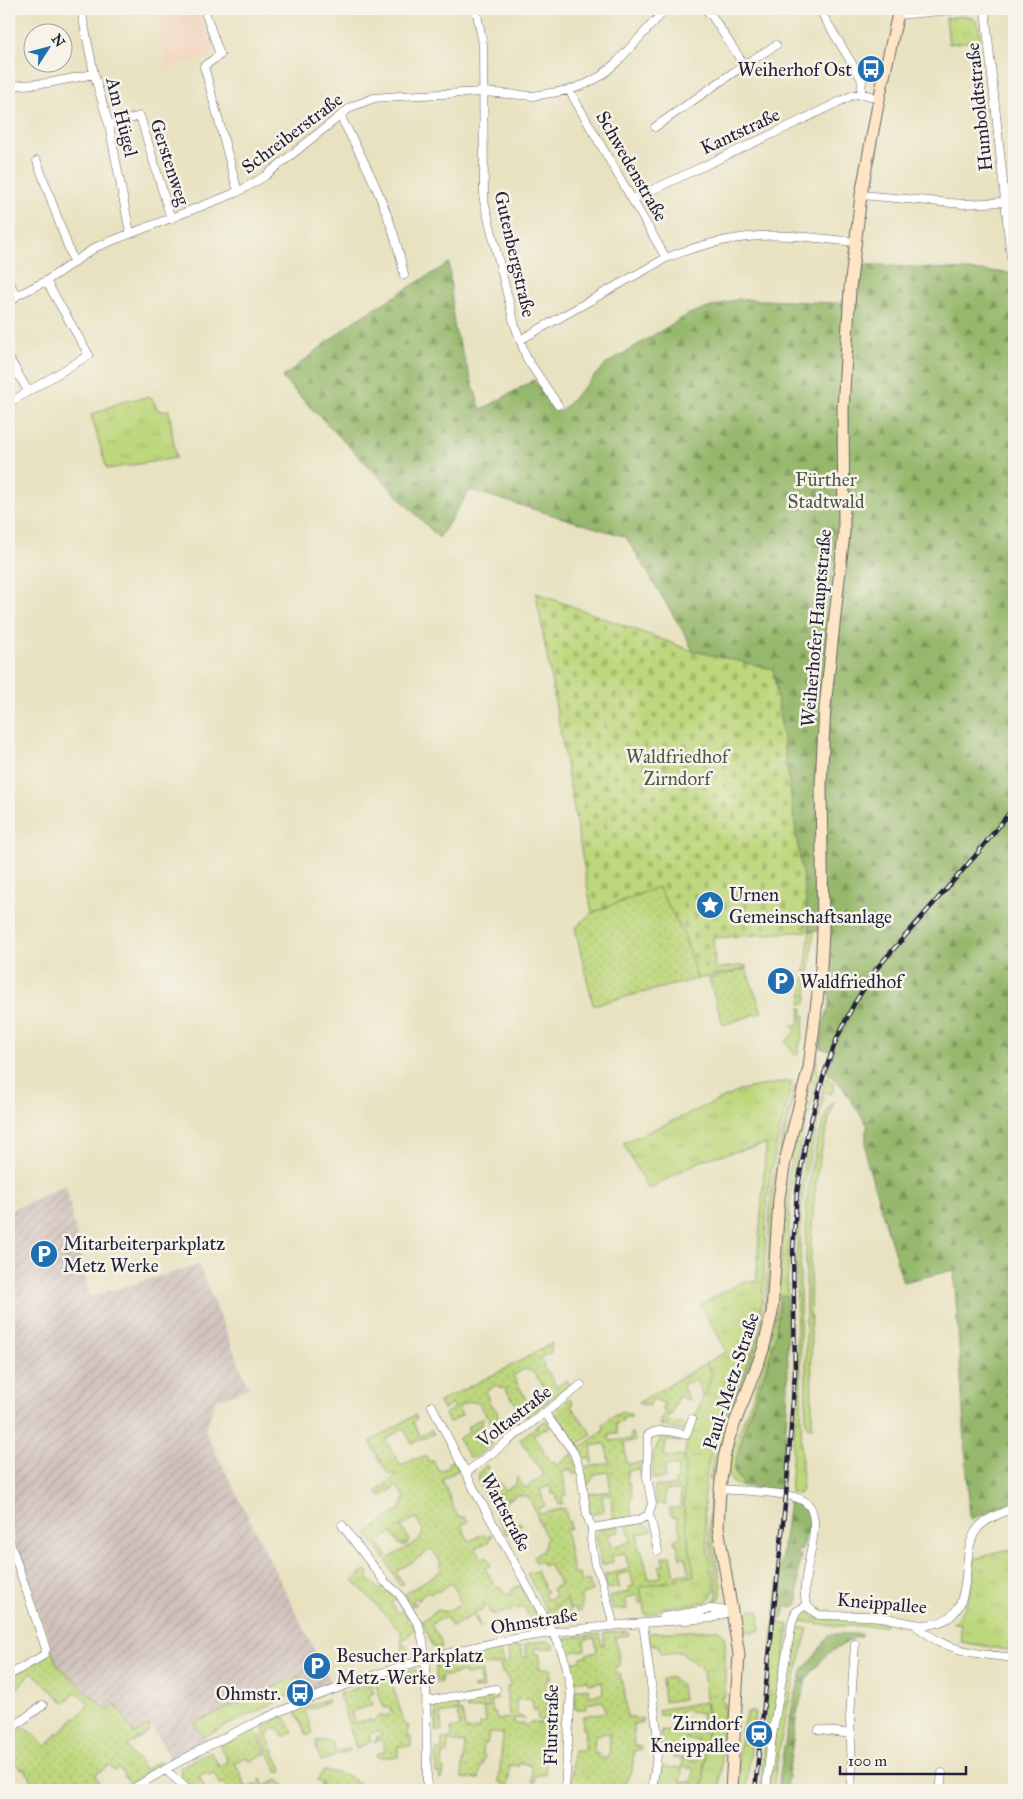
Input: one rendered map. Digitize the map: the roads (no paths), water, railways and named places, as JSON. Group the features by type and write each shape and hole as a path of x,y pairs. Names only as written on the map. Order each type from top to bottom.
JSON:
{"street":[{"name":"Am Hügel","path":"81,9 94,74 109,125 130,233"},
{"path":"204,9 220,55 204,66 238,192"},
{"name":"Gutenbergstraße","path":"476,9 483,44 483,193 515,326 527,359 558,406"},
{"name":"Schreiberstraße","path":"9,305 12,304 16,296 46,281 96,247 238,192 265,176 352,107 374,98 484,92 533,96 569,90 601,76 617,62 666,9"},
{"path":"705,9 712,16 744,65"},
{"path":"819,9 862,80 861,94 879,99"},
{"path":"898,12 961,9"},
{"name":"Humboldtstraße","path":"985,9 1011,258"},
{"name":"Weiherhofer Hauptstraße","path":"812,1044 821,968 823,931 821,785 825,707 844,533 843,409 850,289 861,195 898,12"},
{"path":"655,127 776,45"},
{"path":"9,86 48,83 94,74"},
{"name":"Schwedenstraße","path":"569,90 666,258"},
{"name":"Kantstraße","path":"633,199 851,96 861,94"},
{"name":"Gerstenweg","path":"109,125 140,116 171,219"},
{"path":"340,116 378,194 400,251 404,276"},
{"path":"37,161 74,263"},
{"path":"861,195 963,204 1004,202"},
{"path":"520,340 666,258 708,244 759,236 794,236 855,242"},
{"path":"9,281 16,296"},
{"path":"9,403 89,355 46,281"},
{"path":"9,358 28,391"},
{"name":"Paul-Metz-Straße","path":"731,1790 739,1654 718,1527 720,1489 729,1438 763,1350 772,1313 779,1198 785,1161 809,1067 812,1044"},
{"name":"Voltastraße","path":"467,1472 581,1385"},
{"name":"Wattstraße","path":"432,1406 551,1633"},
{"path":"545,1413 574,1453 582,1473 587,1516 592,1528 591,1540 595,1565 601,1577 612,1619 612,1626"},
{"path":"592,1528 643,1518 648,1515 652,1504 647,1477 648,1435 654,1431 663,1430 686,1435 692,1419"},
{"path":"720,1489 786,1495 803,1500 810,1506 813,1516 814,1530 806,1579 805,1594 807,1605 796,1611 792,1622 772,1736 766,1790"},
{"name":"Kneippallee","path":"807,1605 819,1615 882,1618 915,1626 941,1622 956,1611 961,1603 972,1540 978,1527 991,1518 1014,1507"},
{"path":"648,1515 651,1520 658,1551"},
{"path":"342,1525 385,1582 399,1594 419,1626 424,1640 428,1790"},
{"path":"9,1539 46,1649 44,1655 9,1675"},
{"name":"Ohmstraße","path":"131,1790 185,1757 304,1701 425,1659 551,1633 712,1618 733,1610"},
{"path":"643,1623 657,1730 658,1749 652,1790"},
{"path":"915,1626 952,1647 1014,1658"},
{"name":"Flurstraße","path":"551,1633 558,1642 566,1664 571,1691 565,1790"},
{"path":"850,1790 852,1734 850,1718 855,1644"},
{"path":"427,1701 496,1689"},
{"path":"9,1730 43,1705"},
{"path":"819,1730 852,1734"},
{"path":"166,1770 188,1790"},
{"path":"940,1790 942,1773"}],"railway":[{"path":"755,1790 786,1495 795,1373 793,1250 797,1192 807,1135 824,1074 837,1038 854,1004 877,968 976,855 1014,807"}],"place":[{"name":"Weiherhof Ost","path":"871,69"},
{"name":"Urnen Gemeinschaftsanlage","path":"710,905"},
{"name":"Waldfriedhof","path":"781,981"},
{"name":"Mitarbeiterparkplatz Metz Werke","path":"44,1254"},
{"name":"Besucher Parkplatz Metz-Werke","path":"317,1666"},
{"name":"Ohmstr.","path":"300,1693"},
{"name":"Zirndorf Kneippallee","path":"759,1734"}],"park label":[{"name":"Fürther Stadtwald","path":"826,490"},
{"name":"Waldfriedhof Zirndorf","path":"677,767"}]}
